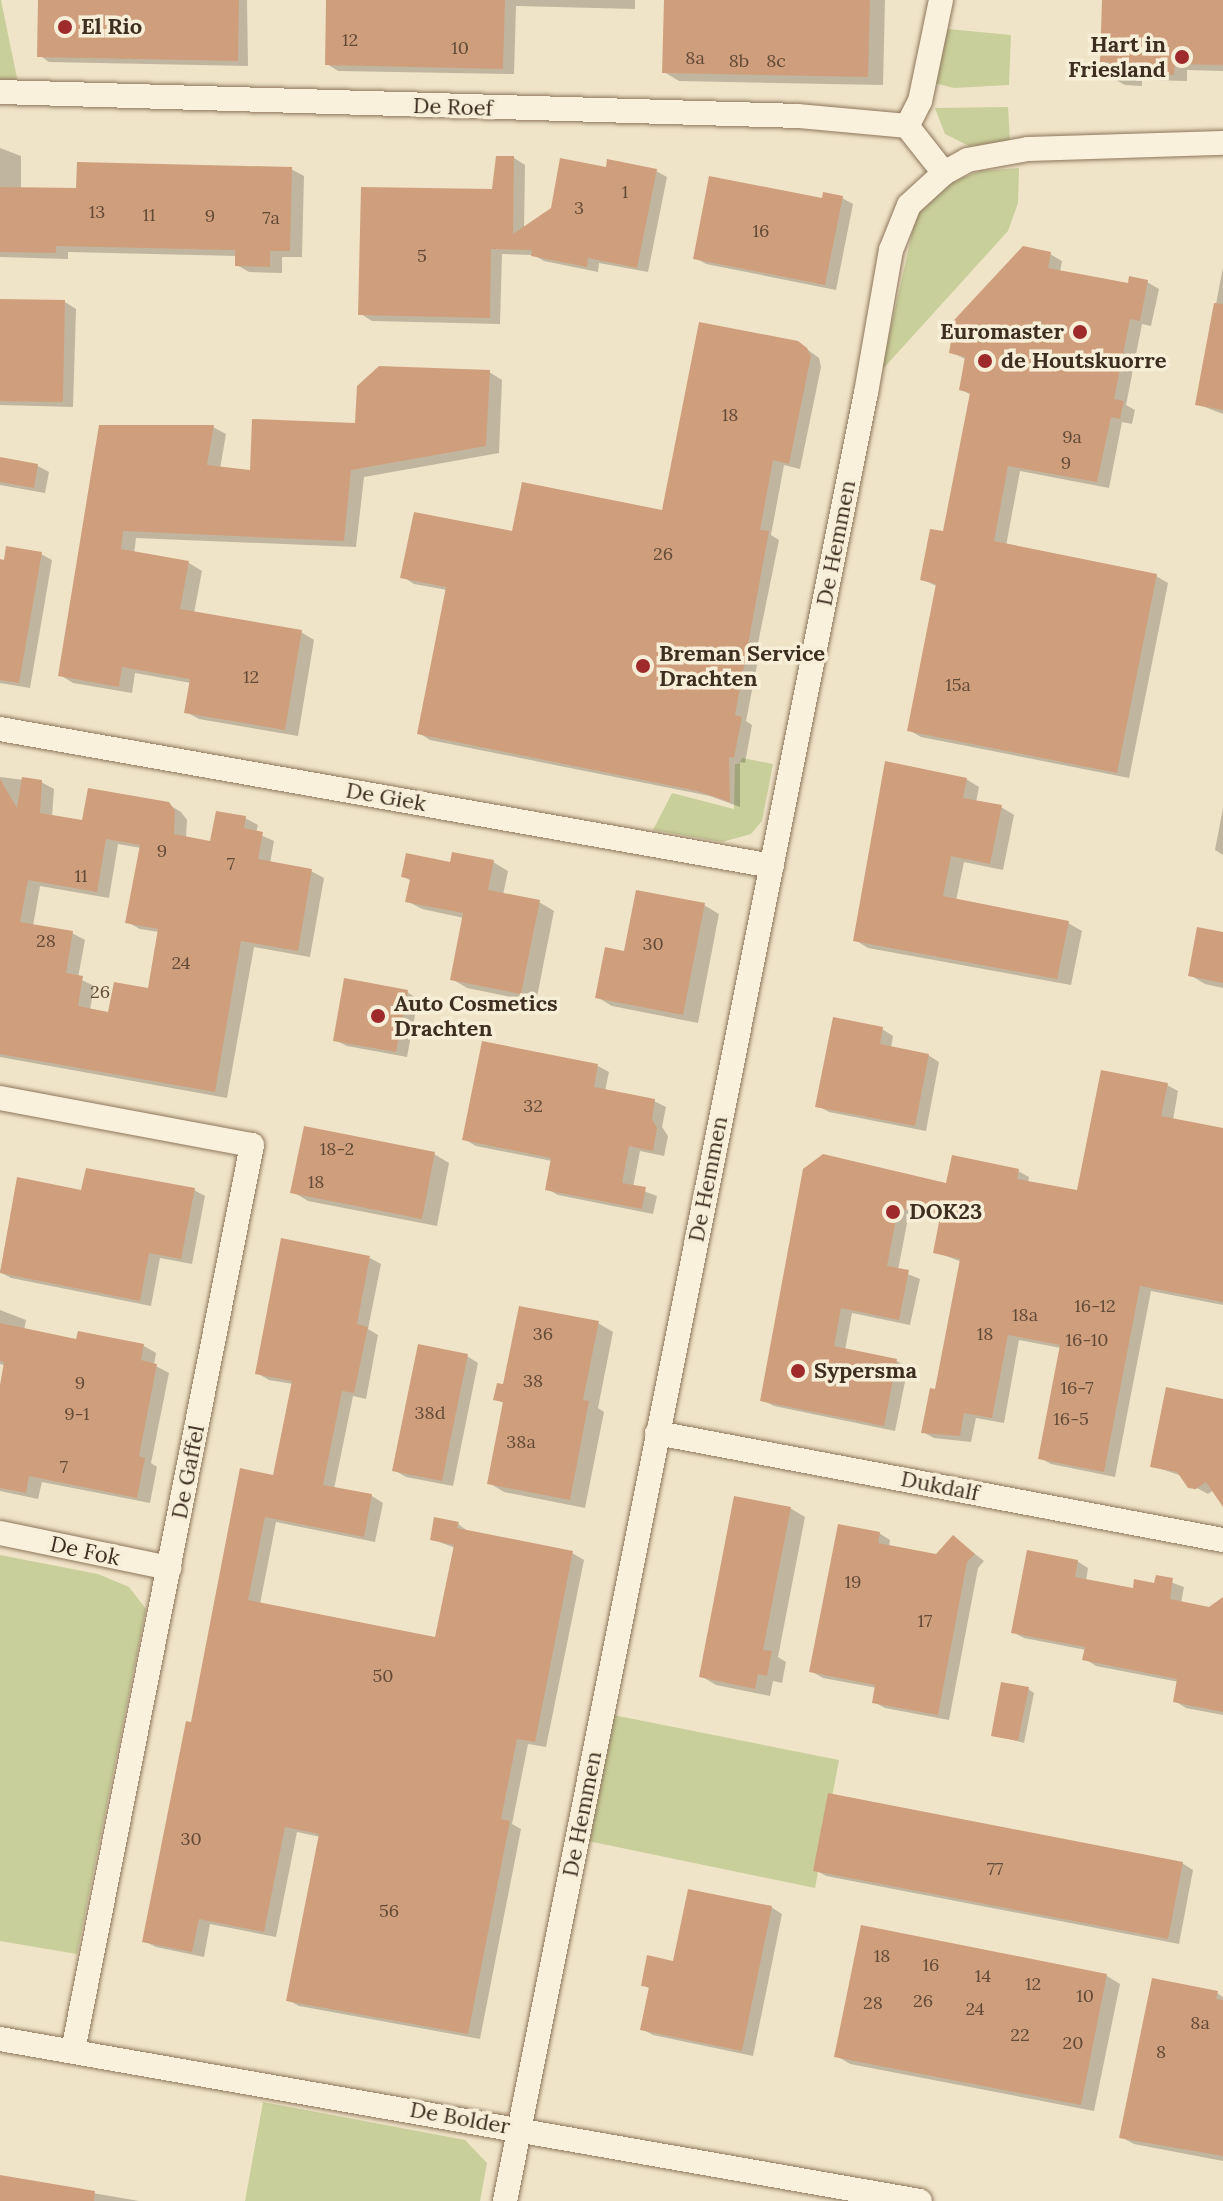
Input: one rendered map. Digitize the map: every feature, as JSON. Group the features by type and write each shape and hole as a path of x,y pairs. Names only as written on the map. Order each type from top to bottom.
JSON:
{"street":[{"path":"941,0 920,101 907,126 944,173"},
{"name":"De Roef","path":"0,92 798,116 907,126"},
{"name":"De Hemmen","path":"505,2201 772,866 891,250 909,205 944,173 967,160 1028,149 1223,143"},
{"name":"De Giek","path":"0,729 772,866"},
{"name":"De Gaffel","path":"0,1098 252,1145 73,2051"},
{"name":"Dukdalf","path":"657,1433 1223,1540"},
{"name":"De Fok","path":"0,1533 169,1568"},
{"name":"De Bolder","path":"0,2039 920,2201"}],"green space":[{"path":"1,0 18,83 0,83"},
{"path":"948,29 1011,35 1009,85 954,88 934,83"},
{"path":"1008,107 1010,141 969,146 945,134 935,108"},
{"path":"1019,168 1018,203 1008,231 881,371 916,216 952,182 980,171"},
{"path":"742,758 773,764 762,821 751,834 722,842 653,830 672,793 734,809 735,764 739,764"},
{"path":"0,1555 98,1574 129,1587 146,1609 77,1954 0,1941"},
{"path":"613,1715 839,1760 815,1888 588,1841"},
{"path":"263,2102 465,2140 487,2163 480,2201 245,2201"}],"building":[{"path":"38,0 239,0 238,61 37,57"},
{"path":"326,0 505,0 503,69 325,65"},
{"path":"664,0 870,0 868,77 662,73"},
{"path":"1102,0 1223,0 1223,65 1175,64 1174,75 1130,74 1130,80 1110,79 1110,62 1100,62"},
{"path":"496,156 514,156 513,234 551,208 560,158 606,167 607,159 657,169 637,268 588,258 587,267 531,256 532,250 491,249 490,318 358,315 361,187 492,189"},
{"path":"77,162 292,167 290,251 270,251 270,267 235,266 235,250 56,246 56,253 0,252 0,187 76,188"},
{"path":"709,176 822,198 823,192 843,196 825,285 693,259"},
{"path":"1023,246 1051,252 1048,268 1128,283 1129,276 1148,280 1140,321 1130,319 1114,399 1124,401 1120,419 1111,417 1097,482 1008,466 994,541 1157,574 1117,773 907,731 936,584 920,580 930,529 943,531 970,393 959,390 965,357 949,353 951,341 942,333"},
{"path":"0,299 65,300 63,402 0,401"},
{"path":"1214,303 1223,304 1223,410 1195,405"},
{"path":"699,322 798,341 811,356 789,464 773,460 760,530 769,531 735,715 742,717 734,758 729,757 730,802 697,791 417,734 446,587 400,578 414,512 512,531 522,482 662,510"},
{"path":"379,366 490,370 486,446 351,470 344,541 123,531 121,549 189,561 180,609 302,630 285,730 184,713 190,679 122,667 119,687 58,676 99,425 214,425 207,465 250,470 252,419 355,423 357,386"},
{"path":"0,457 38,464 34,488 0,482"},
{"path":"6,546 42,552 19,683 0,680 0,559 4,560"},
{"path":"885,761 967,778 963,798 1002,805 990,864 951,856 943,896 1069,921 1057,979 853,941"},
{"path":"22,777 42,780 40,813 82,820 88,788 169,802 175,811 174,834 210,841 216,811 246,816 244,828 263,832 258,859 312,869 298,951 241,941 215,1092 0,1054 0,779 17,808","holes":["106,839 140,845 125,923 158,929 148,988 114,982 108,1012 78,1006 83,976 66,973 73,931 20,922 28,880 97,892"]},
{"path":"452,852 494,860 488,890 540,900 521,994 450,980 463,913 405,902 410,879 401,877 406,853 450,862"},
{"path":"636,890 705,903 683,1015 595,998 605,947 624,951"},
{"path":"1197,927 1223,932 1223,983 1188,976"},
{"path":"344,978 408,990 396,1052 333,1041"},
{"path":"833,1017 883,1027 880,1044 929,1054 915,1126 815,1107"},
{"path":"482,1041 598,1064 594,1087 655,1099 652,1119 657,1128 653,1151 629,1146 622,1183 646,1187 642,1209 545,1190 551,1158 462,1140"},
{"path":"1101,1070 1168,1083 1161,1116 1223,1128 1223,1302 1140,1286 1104,1472 1038,1459 1060,1345 1008,1335 992,1418 964,1413 960,1436 921,1433 930,1388 935,1389 960,1259 933,1253 940,1217 898,1208 887,1266 909,1270 899,1320 841,1308 834,1346 897,1359 884,1426 760,1401 803,1169 823,1154 946,1183 952,1155 1019,1169 1017,1179 1077,1190"},
{"path":"304,1126 435,1152 422,1219 290,1193"},
{"path":"86,1168 195,1188 181,1259 149,1253 140,1301 0,1273 17,1177 81,1190"},
{"path":"281,1238 370,1256 357,1324 368,1327 354,1393 342,1391 323,1485 372,1494 364,1537 265,1517 248,1600 435,1637 454,1545 430,1540 434,1517 459,1522 457,1528 573,1551 535,1742 517,1739 501,1819 510,1821 468,2034 286,2001 319,1834 285,1827 264,1932 199,1919 192,1952 142,1942 186,1721 191,1722 240,1468 273,1475 292,1381 255,1374"},
{"path":"519,1306 599,1321 583,1400 589,1401 570,1500 487,1484 503,1402 493,1400 497,1383 503,1384"},
{"path":"0,1323 76,1339 78,1331 144,1344 141,1360 157,1364 139,1456 145,1458 137,1498 29,1476 26,1493 0,1488 0,1385 4,1362 0,1361"},
{"path":"418,1344 468,1354 442,1481 392,1471"},
{"path":"1166,1387 1223,1399 1223,1507 1206,1482 1196,1489 1188,1488 1177,1472 1150,1467"},
{"path":"734,1496 791,1507 763,1650 772,1651 767,1676 758,1674 755,1689 699,1677"},
{"path":"838,1524 880,1532 878,1543 936,1554 953,1535 975,1554 967,1562 938,1715 872,1703 875,1685 809,1672"},
{"path":"1027,1550 1078,1560 1075,1577 1133,1588 1134,1579 1154,1583 1156,1575 1173,1578 1170,1599 1209,1607 1223,1597 1223,1712 1173,1702 1177,1679 1082,1660 1085,1647 1011,1633"},
{"path":"1001,1682 1029,1687 1018,1741 991,1736"},
{"path":"828,1793 1183,1862 1168,1939 813,1871"},
{"path":"688,1889 772,1906 742,2051 640,2030 649,1987 641,1986 647,1955 673,1961"},
{"path":"861,1925 1107,1974 1081,2105 834,2057"},
{"path":"1152,1978 1218,1991 1216,1999 1223,2000 1223,2156 1119,2138"},
{"path":"0,2175 95,2191 94,2201 0,2201"}],"place":[{"name":"El Rio","path":"65,27"},
{"name":"Hart in Friesland","path":"1182,57"},
{"name":"Euromaster","path":"1080,332"},
{"name":"de Houtskuorre","path":"985,361"},
{"name":"Breman Service Drachten","path":"643,666"},
{"name":"Auto Cosmetics Drachten","path":"378,1016"},
{"name":"DOK23","path":"893,1212"},
{"name":"Sypersma","path":"798,1371"}]}
